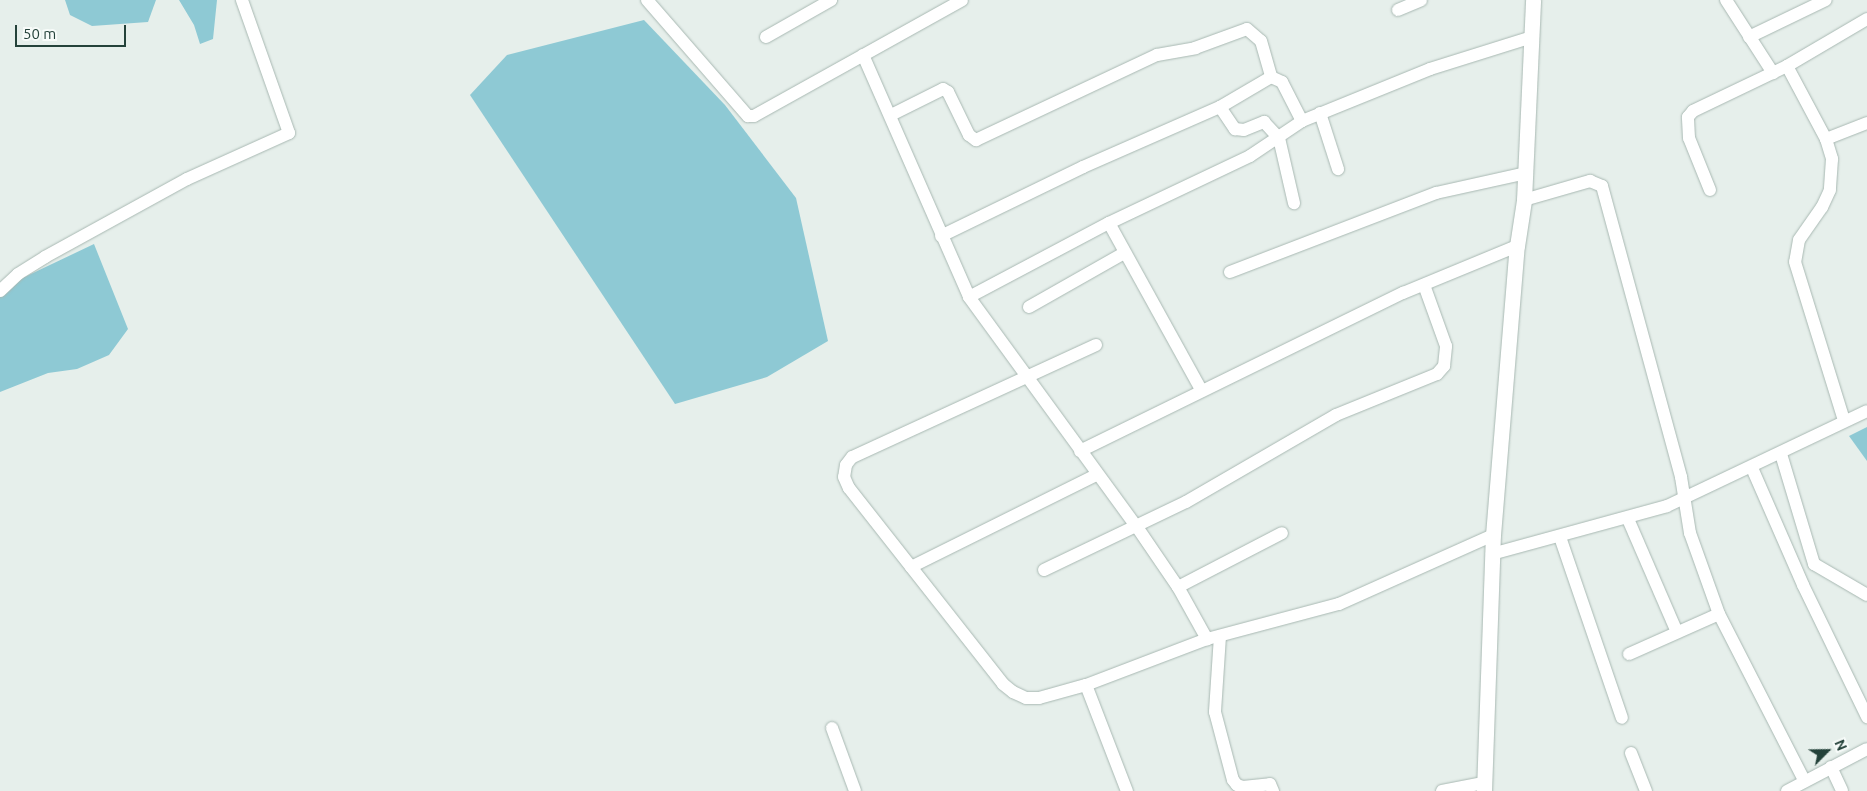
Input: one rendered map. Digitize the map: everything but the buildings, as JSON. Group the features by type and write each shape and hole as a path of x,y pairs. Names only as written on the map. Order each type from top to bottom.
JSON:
{"main road":[{"path":"1483,787 1492,535 1517,246 1524,200 1533,0"}],"street":[{"path":"0,291 18,274 45,257 187,179 289,133 242,0"},
{"path":"647,0 748,116 759,115 863,54 962,0"},
{"path":"766,37 831,0"},
{"path":"1398,10 1421,0"},
{"path":"1726,0 1773,72"},
{"path":"1749,37 1826,0"},
{"path":"1710,190 1688,138 1688,117 1703,104 1787,66 1867,19"},
{"path":"891,115 943,89 948,92 969,135 976,140 1157,55 1195,48 1247,29 1261,41 1271,78"},
{"path":"969,296 1109,223 1250,156 1302,121 1430,69 1532,37"},
{"path":"863,54 891,115 941,236 969,296 1096,475 1137,527 1213,637 1215,712 1233,780 1237,785 1243,787 1270,784 1274,791"},
{"path":"1787,66 1826,139 1832,159 1830,190 1799,240 1795,262 1844,420"},
{"path":"941,236 1083,167 1220,107 1271,78 1282,82 1302,121"},
{"path":"1220,107 1235,129 1244,130 1264,122 1279,138 1294,203"},
{"path":"1320,113 1338,169"},
{"path":"1826,139 1867,123"},
{"path":"1230,272 1436,193 1526,173"},
{"path":"1524,200 1590,180 1602,186 1686,498 1690,533 1719,614 1804,780"},
{"path":"1109,223 1201,390"},
{"path":"1080,451 1201,390 1424,285 1517,246"},
{"path":"1029,307 1124,253"},
{"path":"1044,570 1137,527 1336,415 1437,374 1444,366 1446,346 1424,285"},
{"path":"1096,345 852,458 846,465 844,477 849,488 1003,684 1013,692 1026,698 1039,698 1086,685 1213,637 1339,604 1492,535"},
{"path":"1492,554 1628,519 1686,498 1781,454 1844,420 1867,411"},
{"path":"1781,454 1814,564 1867,595"},
{"path":"1752,468 1800,580 1867,717"},
{"path":"911,567 1096,475"},
{"path":"1628,519 1677,632"},
{"path":"1178,587 1282,533"},
{"path":"1560,537 1622,718"},
{"path":"1629,654 1719,614"},
{"path":"1086,685 1127,791"},
{"path":"832,728 855,791"},
{"path":"1787,791 1830,766 1867,748"},
{"path":"1631,753 1646,791"},
{"path":"1830,766 1842,791"},
{"path":"1442,791 1483,787"}],"water":[{"path":"65,0 156,0 148,22 92,26 70,15"},
{"path":"179,0 217,0 213,39 200,44 194,25"},
{"path":"644,20 725,105 796,198 828,341 767,377 675,404 470,95 507,55"},
{"path":"94,244 128,329 109,355 77,369 48,373 0,392 0,297 12,283"},
{"path":"1867,427 1867,461 1849,436"}]}
